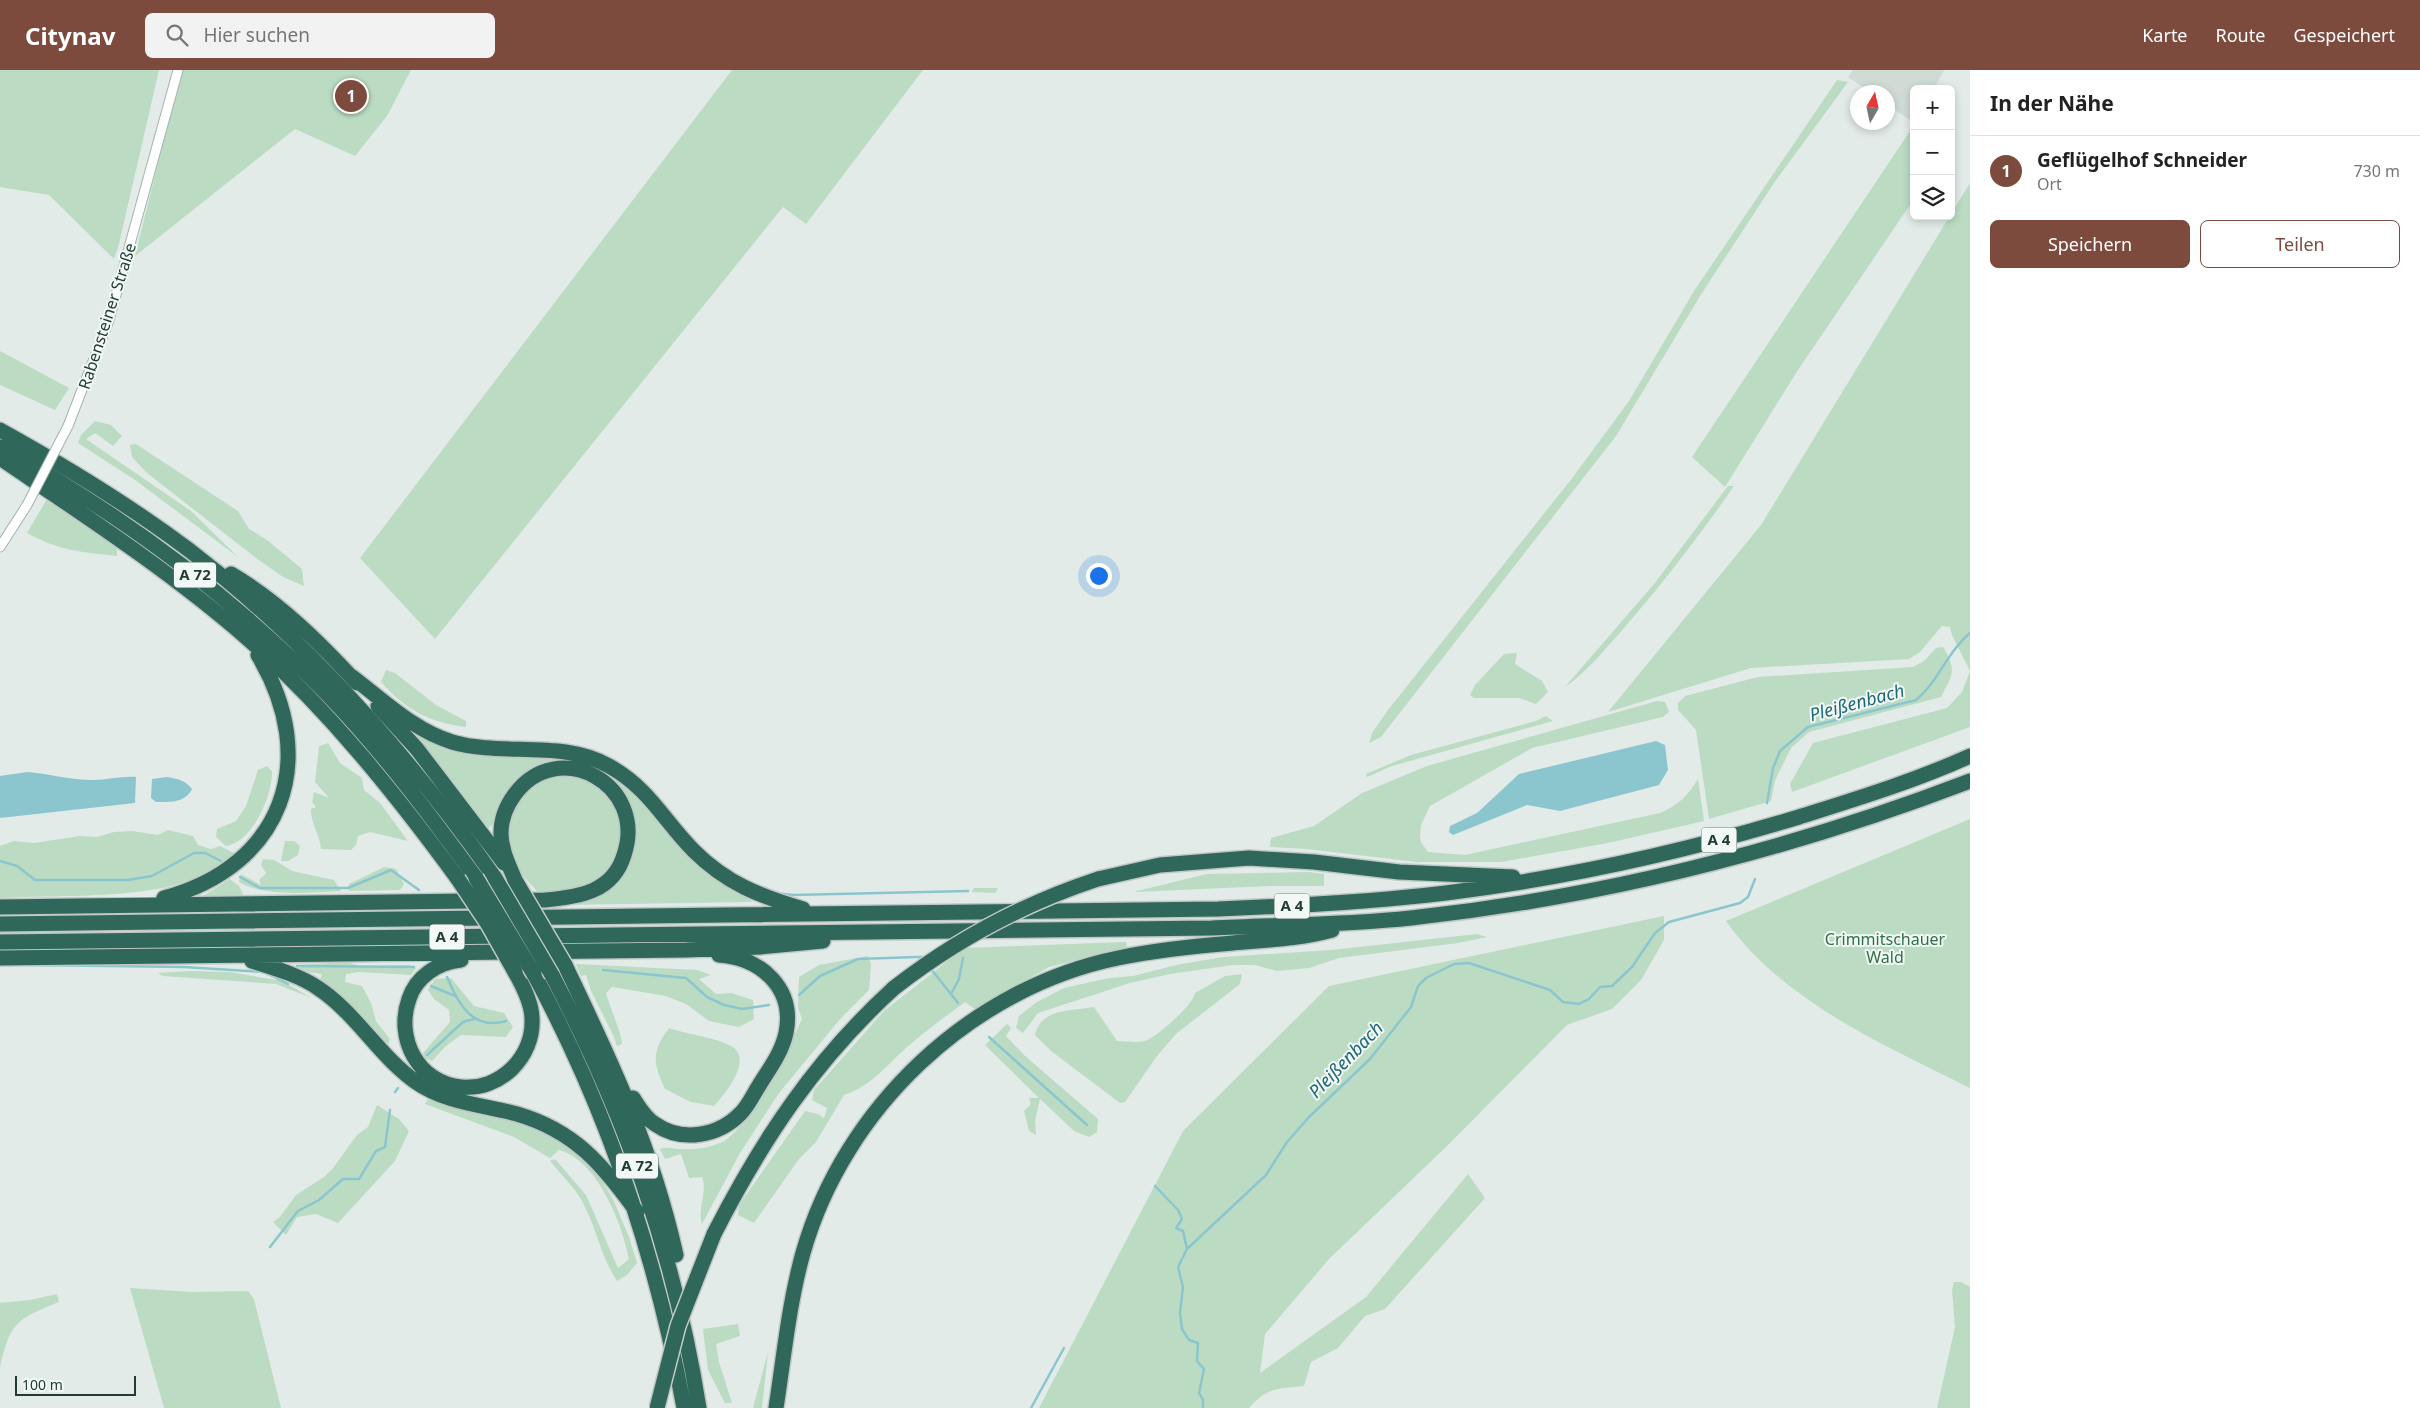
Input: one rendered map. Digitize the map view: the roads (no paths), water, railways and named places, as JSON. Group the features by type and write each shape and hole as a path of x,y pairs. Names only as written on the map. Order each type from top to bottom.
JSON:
{"highway":[{"name":"A 72","path":"0,430 71,470 189,550 238,590 291,638 348,695 419,776 495,878 552,975 607,1088 645,1186 669,1265 693,1368 699,1408"},
{"name":"A 72","path":"0,447 58,480 147,539 214,591 282,650 365,735 435,822 476,878 534,974 586,1080 621,1166 637,1212 665,1314 684,1408"},
{"path":"0,458 143,555 248,639 318,708 379,776 458,879 488,924 515,972 530,1005 532,1032 523,1056 512,1070 500,1079 483,1086 461,1087 439,1081 420,1066 411,1054 406,1040 404,1016 409,997 419,981 441,965 455,960 501,953"},
{"path":"189,550 242,581 271,602 300,626 351,676 417,749 516,880 565,965 619,1078 658,1184 687,1311 693,1368"},
{"path":"141,904 204,885 241,861 273,818 283,794 288,772 287,724 274,682 248,639"},
{"path":"351,676 414,724 452,742 492,748 563,751 607,765 631,780 647,794 693,850 712,868 740,887 753,893 816,914"},
{"name":"A 4","path":"0,924 1288,906 1438,894 1539,879 1652,857 1749,832 1853,800 1970,756"},
{"path":"0,907 545,900 574,897 597,890 615,875 622,863 630,839 628,817 624,807 609,786 599,778 571,768 541,773 519,789 504,814 501,832 503,847 516,880"},
{"name":"A 4","path":"0,942 1212,928 1362,922 1507,905 1616,886 1699,867 1838,829 1970,780"},
{"path":"657,1408 678,1326 714,1234 751,1163 802,1088 845,1035 894,988 949,947 993,922 1051,895 1098,879 1160,865 1249,858 1314,862 1399,872 1480,874 1539,879"},
{"path":"776,1408 794,1292 803,1252 831,1183 855,1141 879,1108 916,1067 951,1036 1002,1002 1039,983 1083,967 1151,951 1319,934 1362,922"},
{"path":"0,958 236,957 686,950 760,947 894,932"},
{"path":"619,1078 642,1112 654,1124 672,1132 690,1136 708,1134 726,1126 742,1112 781,1049 786,1033 786,1005 780,988 770,976 757,965 744,960 686,950"},
{"path":"236,957 297,977 318,988 350,1016 394,1065 417,1083 457,1101 517,1114 547,1124 572,1139 588,1152 610,1175 637,1212"}],"street":[{"name":"Rabensteiner Straße","path":"0,547 27,505 68,426 108,320 178,70"}],"water":[{"path":"1656,741 1665,745 1668,770 1659,785 1560,811 1527,805 1453,835 1449,832 1450,826 1477,813 1519,774"},
{"path":"28,772 85,780 136,777 135,803 0,818 0,776"},
{"path":"167,777 181,780 187,784 192,789 189,794 172,802 156,802 151,798 152,779"}],"waterway":[{"name":"Pleißenbach","path":"1767,803 1773,768 1780,751 1808,727 1916,700 1924,693 1955,649 1970,633"},
{"path":"0,861 17,866 35,880 128,880 152,876 194,853 205,853 221,861"},
{"path":"240,877 260,888 348,888 391,870 419,890"},
{"name":"Pleißenbach","path":"1203,1408 1203,1400 1199,1393 1204,1369 1197,1361 1198,1343 1189,1340 1182,1329 1180,1313 1183,1287 1178,1267 1187,1249 1266,1175 1287,1142 1309,1117 1370,1059 1411,1007 1418,986 1426,978 1454,964 1469,963 1550,990 1563,1002 1579,1004 1589,999 1600,987 1612,986 1632,967 1655,933 1669,922 1740,903 1748,897 1755,879"},
{"path":"776,893 793,895 968,891"},
{"path":"799,995 820,976 858,959 922,957 925,960"},
{"path":"951,994 959,979 963,958"},
{"path":"31,965 184,967 263,972"},
{"path":"297,966 414,967"},
{"path":"931,969 958,1003"},
{"path":"603,970 686,978 707,997 724,1005 742,1009 769,1005"},
{"path":"268,974 288,984"},
{"path":"447,977 456,997 468,1013 476,1019 494,1023 506,1021"},
{"path":"431,986 455,996"},
{"path":"427,1055 463,1022 474,1019"},
{"path":"989,1037 1087,1125"},
{"path":"395,1092 398,1088"},
{"path":"270,1247 298,1211 319,1200 343,1179 359,1179 376,1151 385,1147 390,1110"},
{"path":"1155,1186 1178,1210 1182,1219 1176,1228 1183,1231 1187,1249"},
{"path":"1031,1408 1064,1348"}],"place":[{"name":"Geflügelhof Schneider","path":"351,96"}],"park label":[{"name":"Crimmitschauer Wald","path":"1885,948"}]}
